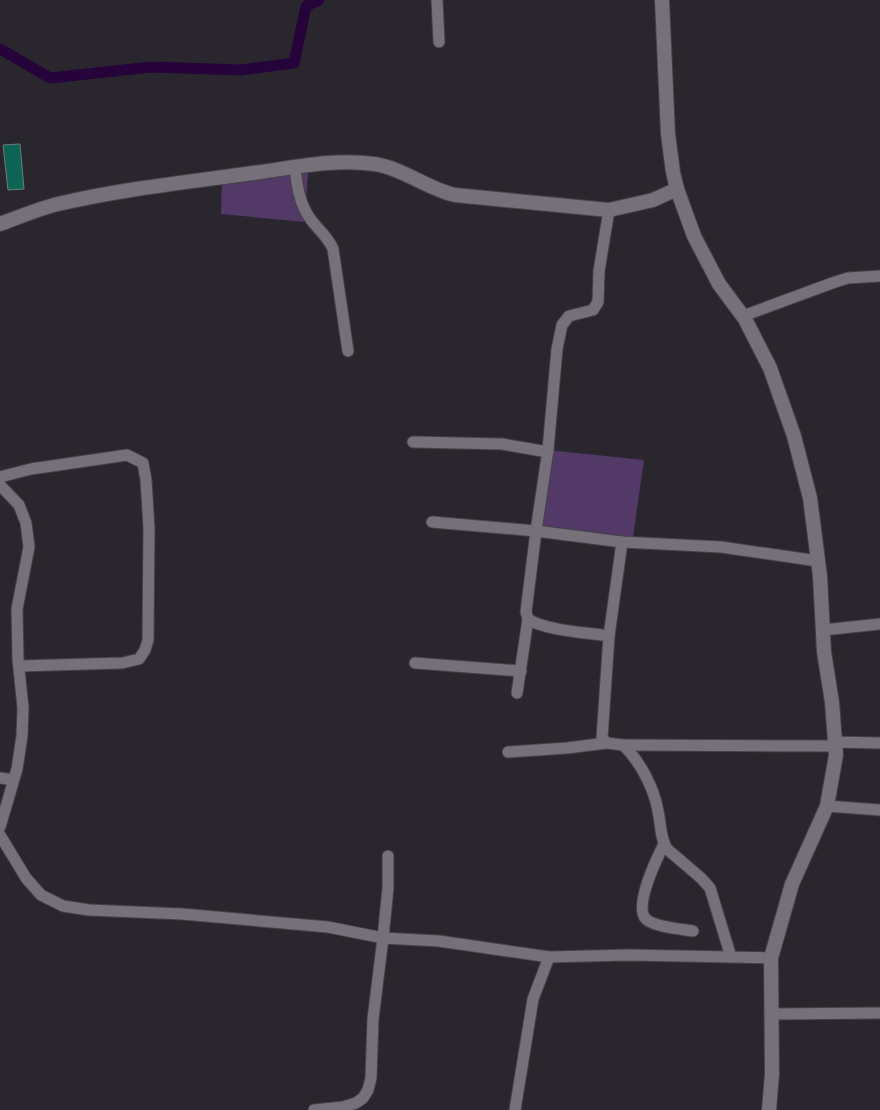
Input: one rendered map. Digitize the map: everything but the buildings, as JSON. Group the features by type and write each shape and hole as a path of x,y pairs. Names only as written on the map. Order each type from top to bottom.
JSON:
{"street":[{"path":"437,0 439,42"},
{"path":"662,0 668,134 677,189 698,244 719,284 743,316 770,368 794,436 810,498 818,561 824,652 832,702 836,755 827,806 792,884 771,958 772,1074 769,1110"},
{"path":"0,224 56,204 190,181 325,163 375,164 407,174 444,192 455,195 609,210 653,200 677,189"},
{"path":"294,168 300,200 308,216 330,242 333,249 348,351"},
{"path":"517,693 522,671 528,619 526,612 548,452 557,349 562,325 565,320 569,316 590,312 598,302 599,271 609,210"},
{"path":"743,316 848,278 880,276"},
{"path":"413,442 502,444 548,452"},
{"path":"0,477 31,470 127,455 143,463 146,480 149,528 148,640 145,650 139,659 122,663 19,666"},
{"path":"0,485 19,505 26,523 29,547 17,609 22,736 17,770 0,827"},
{"path":"432,522 536,531 622,542 721,547 818,561"},
{"path":"607,743 602,738 601,733 609,636 622,542"},
{"path":"528,619 534,623 553,628 609,636"},
{"path":"823,630 880,624"},
{"path":"415,662 522,671"},
{"path":"508,752 607,743 623,745 880,743"},
{"path":"623,745 651,785 664,844 667,849 710,888 730,957"},
{"path":"0,778 13,780"},
{"path":"827,806 880,810"},
{"path":"0,835 26,878 41,895 63,906 89,910 182,914 328,927 384,933 549,957 628,955 771,958"},
{"path":"664,844 642,901 644,915 647,920 656,924 693,931"},
{"path":"314,1110 343,1107 356,1103 363,1098 369,1086 371,1078 373,1019 387,904 388,856"},
{"path":"515,1110 533,1000 549,957"},
{"path":"771,1014 880,1013"}],"shaded area":[{"path":"309,164 304,222 221,214 222,177"},
{"path":"548,450 644,460 633,537 537,526"}],"waterway":[{"path":"0,49 50,78 151,67 241,70 294,63 306,6 319,0"}]}
